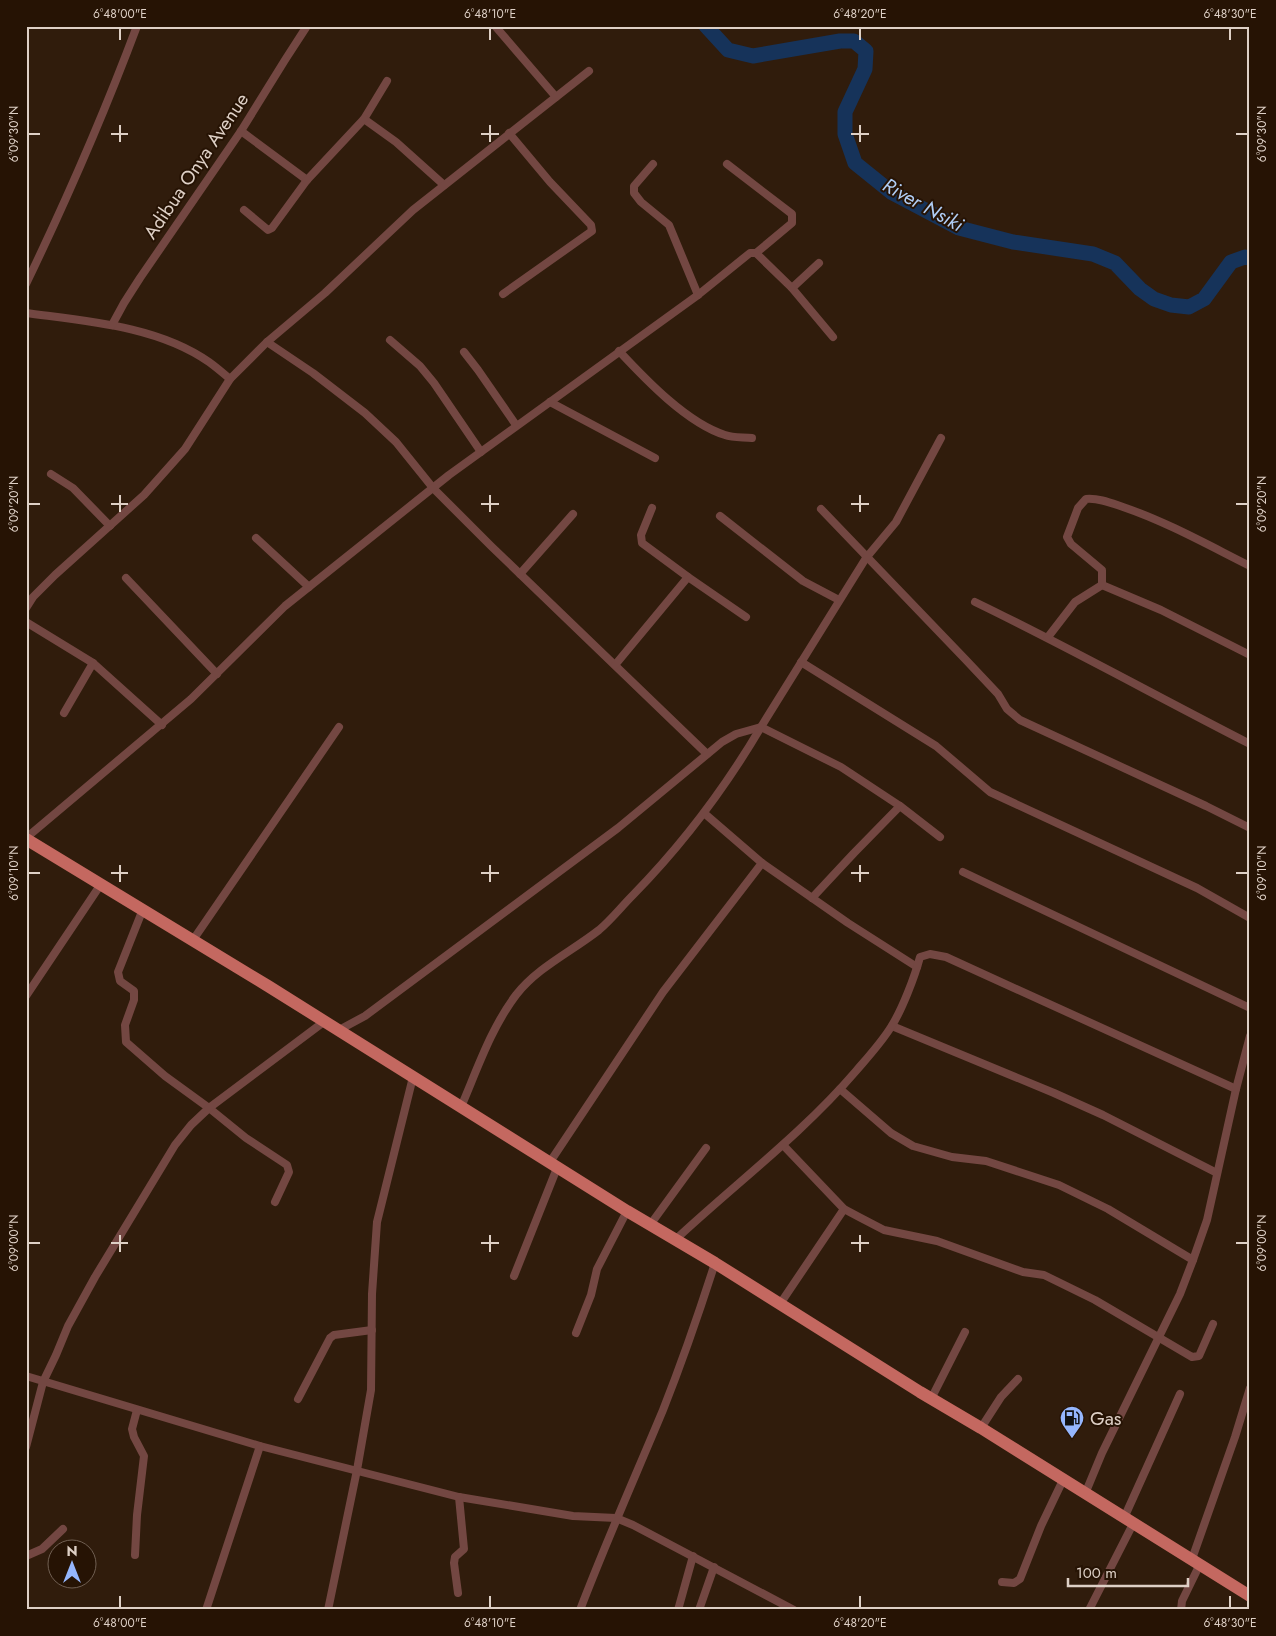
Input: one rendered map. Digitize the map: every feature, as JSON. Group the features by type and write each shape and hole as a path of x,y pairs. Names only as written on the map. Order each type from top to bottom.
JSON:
{"main road":[{"path":"26,838 714,1263 930,1399 982,1428 1250,1596"}],"street":[{"path":"26,284 75,180 137,26"},
{"name":"Adibua Onya Avenue","path":"112,325 140,278 241,132 307,26"},
{"path":"495,26 556,97"},
{"path":"26,608 33,597 55,575 144,495 185,449 230,379 267,342 325,293 413,210 589,71"},
{"path":"244,210 268,230 272,228 307,180 364,119 386,81"},
{"path":"364,119 396,142 444,185"},
{"path":"241,132 307,180"},
{"path":"503,294 592,231 591,225 550,182 509,133"},
{"path":"653,164 634,186 634,194 669,225 698,295"},
{"path":"26,838 162,725 217,674 285,606 433,488 516,425 698,295 750,253 756,253 792,223 792,214 727,164"},
{"path":"756,253 792,288 833,337"},
{"path":"792,288 819,263"},
{"path":"26,313 112,325 158,337 188,349 209,362 230,379"},
{"path":"390,340 420,366 434,383 481,452"},
{"path":"267,342 313,373 365,414 396,442 433,488 707,754"},
{"path":"619,351 650,384 697,421 726,436 752,438"},
{"path":"464,352 516,425"},
{"path":"550,402 656,458"},
{"path":"461,1107 494,1032 516,995 549,964 599,929 658,868 704,813 761,727 866,558 896,522 941,438"},
{"path":"51,474 73,488 110,526"},
{"path":"1102,585 1102,570 1071,544 1067,537 1078,508 1086,499 1104,501 1150,516 1250,566"},
{"path":"652,508 641,535 642,543 746,617"},
{"path":"821,509 998,694 1008,709 1020,720 1250,828"},
{"path":"520,574 573,514"},
{"path":"720,516 803,581 839,600"},
{"path":"256,538 309,587"},
{"path":"615,665 688,577"},
{"path":"126,578 217,674"},
{"path":"1048,637 1075,602 1102,585"},
{"path":"1102,585 1161,610 1250,655"},
{"path":"975,602 1048,637 1128,682 1250,744"},
{"path":"26,622 93,663 162,725"},
{"path":"801,662 936,746 990,792 1197,888 1250,918"},
{"path":"64,713 93,663"},
{"path":"193,940 339,727"},
{"path":"338,1030 365,1016 610,834 707,754 736,734 761,727 841,767 900,806 940,837"},
{"path":"812,898 900,806"},
{"path":"704,813 762,863 917,967"},
{"path":"514,1276 553,1165 664,992 762,863"},
{"path":"963,872 1250,1008"},
{"path":"26,996 100,884"},
{"path":"143,909 118,972 120,981 134,991 134,1000 125,1024 126,1042 165,1076 246,1138 287,1165 289,1172 275,1202"},
{"path":"676,1240 783,1145 840,1089 876,1048 892,1026 920,957 930,954 946,957 1236,1089"},
{"path":"26,1447 42,1382 72,1318 175,1145 209,1108 325,1022"},
{"path":"892,1026 1103,1115 1216,1173"},
{"path":"1085,1494 1102,1452 1180,1294 1193,1260 1207,1220 1216,1173 1250,1036"},
{"path":"328,1610 372,1390 373,1258 377,1222 413,1077"},
{"path":"840,1089 891,1133 913,1146 952,1157 986,1161 1059,1185 1108,1209 1193,1260"},
{"path":"783,1145 844,1209 884,1230 937,1241 1023,1272 1044,1275 1095,1300 1192,1358 1200,1356 1213,1324"},
{"path":"650,1225 706,1148"},
{"path":"780,1304 844,1209"},
{"path":"576,1332 592,1295 597,1269 627,1211"},
{"path":"580,1610 616,1518 663,1409 696,1322 714,1263"},
{"path":"298,1399 330,1338 334,1334 372,1330"},
{"path":"930,1399 965,1332"},
{"path":"27,1379 260,1446 459,1497 573,1516 616,1518 694,1556 794,1610"},
{"path":"982,1428 1001,1397 1018,1379"},
{"path":"1181,1610 1182,1601 1250,1388"},
{"path":"1089,1610 1180,1394"},
{"path":"135,1555 137,1515 144,1456 132,1429 137,1410"},
{"path":"206,1610 260,1446"},
{"path":"1002,1582 1014,1583 1020,1579 1041,1526 1063,1480"},
{"path":"458,1593 455,1556 464,1549 459,1497"},
{"path":"26,1556 42,1549 63,1530"},
{"path":"678,1610 694,1556"},
{"path":"699,1610 714,1567"}],"waterway":[{"name":"River Nsiki","path":"706,26 728,50 753,56 840,41 854,41 866,51 865,69 845,112 845,134 855,163 891,192 959,228 1013,242 1093,254 1115,263 1140,289 1154,299 1171,305 1189,307 1204,299 1231,262 1245,257 1250,258"}],"place":[{"name":"Gas","path":"1072,1439"}]}
